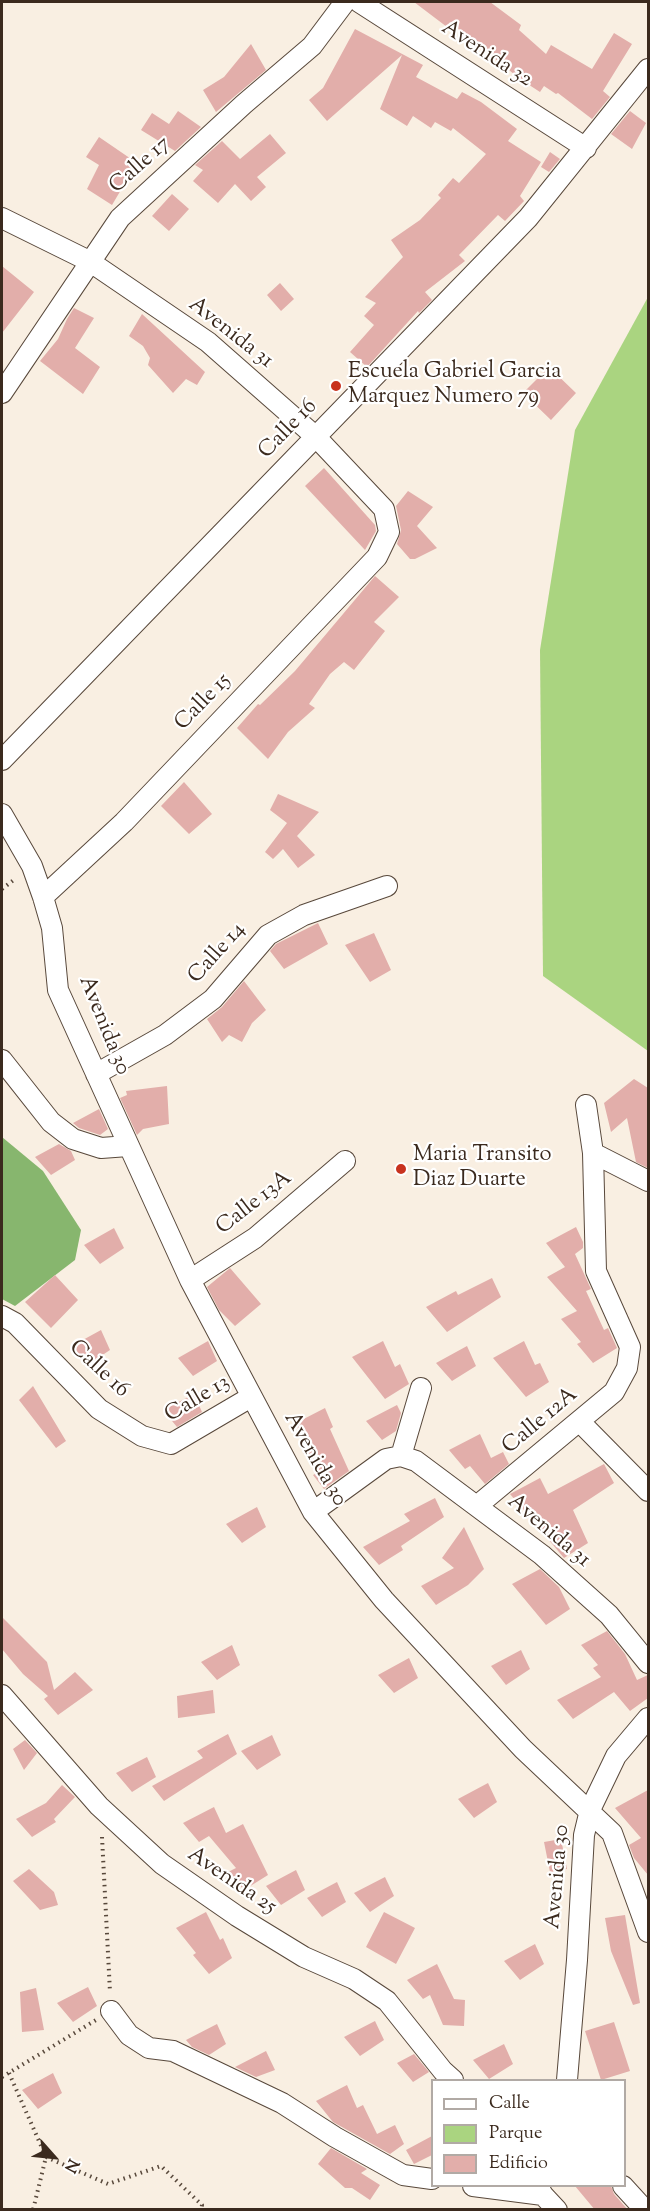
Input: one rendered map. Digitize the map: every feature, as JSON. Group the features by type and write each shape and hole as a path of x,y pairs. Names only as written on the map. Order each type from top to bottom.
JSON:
{"street":[{"name":"Calle 17","path":"2,393 88,261 120,218 312,46 345,2"},
{"name":"Avenida 32","path":"359,2 586,148"},
{"name":"Calle 16","path":"4,751 316,437 528,218 648,69"},
{"name":"Avenida 31","path":"2,218 88,261 208,342 316,437 384,509 388,532"},
{"name":"Calle 15","path":"43,897 124,822 361,574 377,557 388,532"},
{"name":"Avenida 30","path":"2,814 32,866 43,897 52,928 58,990 190,1280 313,1512 384,1600 523,1749 590,1810 584,1835 567,2079"},
{"name":"Calle 14","path":"96,1074 165,1035 213,999 268,935 304,915 387,886"},
{"path":"2,1060 51,1122 73,1139 101,1148 128,1146"},
{"path":"586,1105 593,1153 648,1182"},
{"name":"Calle 12A","path":"478,1505 614,1392 627,1368 630,1347 596,1271 593,1153"},
{"name":"Calle 13A","path":"190,1280 255,1238 345,1161"},
{"name":"Calle 16","path":"2,1316 15,1323 99,1409 142,1436 171,1444"},
{"path":"313,1512 386,1459 401,1456 422,1388"},
{"name":"Calle 13","path":"171,1444 251,1397"},
{"path":"580,1422 648,1491"},
{"name":"Avenida 31","path":"401,1456 416,1461 478,1505 542,1555 609,1616 648,1663"},
{"name":"Avenida 25","path":"2,1695 99,1806 162,1864 237,1916 304,1958 354,1979 387,2001 452,2079"},
{"path":"648,1718 616,1756 590,1810 612,1833 648,1932"},
{"path":"111,2011 129,2035 149,2048 173,2051 282,2103 335,2137 403,2175 431,2179"},
{"path":"490,2187 540,2190 557,2210"},
{"path":"624,2187 645,2210"}],"path":[{"path":"2,2077 111,2011 99,1806"},
{"path":"9,2073 46,2157 33,2210"},
{"path":"46,2157 108,2184 161,2166 202,2205 201,2210"}],"green space":[{"path":"648,297 648,1051 543,976 540,650 575,430"},
{"path":"2,1137 43,1171 81,1230 75,1260 15,1306 2,1299"}],"building":[{"path":"414,2 490,2 521,25 519,30 546,54 551,45 592,69 614,33 632,44 603,91 610,97 592,119 558,93 544,86 540,92 520,79 450,22 447,27"},
{"path":"355,29 423,65 416,77 457,99 462,92 481,102 517,129 508,141 541,162 520,196 524,201 505,221 498,215 459,255 465,261 425,292 432,300 419,313 418,311 367,367 350,352 374,325 364,316 376,303 365,297 403,257 391,240 420,220 441,198 438,195 453,178 459,183 486,154 453,128 451,131 435,122 431,128 413,116 407,126 380,109 402,55 327,121 309,100 323,88"},
{"path":"251,44 266,70 216,112 203,90 224,77"},
{"path":"178,111 201,127 175,151 141,130 152,113 169,124"},
{"path":"630,111 646,123 632,149 611,134"},
{"path":"270,134 286,153 257,177 266,187 251,201 235,184 218,203 193,181 203,170 195,165 222,141 240,159"},
{"path":"99,137 137,163 112,205 87,189 99,165 86,157"},
{"path":"550,152 560,159 549,172 541,167"},
{"path":"172,194 189,209 169,231 152,216"},
{"path":"2,266 34,292 2,333"},
{"path":"280,283 294,299 281,311 267,295"},
{"path":"74,308 94,318 75,348 100,367 83,394 40,361 58,339"},
{"path":"142,314 205,372 197,385 186,379 173,393 148,365 150,358 143,346 129,336"},
{"path":"549,367 576,393 551,420 523,393"},
{"path":"324,468 375,525 376,531 365,550 305,486"},
{"path":"408,491 433,507 417,526 437,548 415,559 410,559 397,544 401,530 396,506"},
{"path":"375,576 399,597 374,622 385,631 354,670 344,662 330,674 309,704 315,708 288,732 268,759 237,728 258,704 260,705 295,671"},
{"path":"184,782 212,814 189,834 161,806"},
{"path":"278,794 319,812 297,836 315,855 298,868 283,849 273,859 265,852 287,823 270,810"},
{"path":"318,923 328,944 284,969 270,951 276,944"},
{"path":"374,933 391,970 370,982 345,945"},
{"path":"244,981 266,1010 252,1023 242,1042 229,1035 222,1042 207,1019 222,1007"},
{"path":"634,1079 648,1088 648,1168 636,1162 627,1118 611,1132 604,1103"},
{"path":"167,1086 169,1124 143,1129 137,1135 120,1098 127,1095 126,1091"},
{"path":"99,1109 108,1129 100,1135 79,1128 73,1123"},
{"path":"59,1144 71,1151 75,1160 51,1175 35,1157"},
{"path":"576,1227 583,1242 583,1248 575,1254 591,1289 586,1291 604,1330 608,1328 617,1348 593,1363 577,1344 581,1342 561,1319 577,1311 547,1277 565,1267 546,1243"},
{"path":"114,1228 124,1248 100,1264 84,1245"},
{"path":"230,1268 261,1304 235,1326 219,1310 207,1287"},
{"path":"55,1275 78,1300 51,1328 25,1302"},
{"path":"492,1278 501,1297 447,1332 426,1307 456,1291 458,1295"},
{"path":"101,1330 110,1350 86,1366 70,1347"},
{"path":"208,1341 217,1361 193,1376 178,1358"},
{"path":"383,1341 395,1367 400,1364 409,1384 385,1399 352,1357"},
{"path":"524,1341 535,1365 540,1363 549,1382 526,1397 493,1358"},
{"path":"467,1346 476,1366 452,1381 436,1363"},
{"path":"33,1386 66,1441 56,1448 19,1400"},
{"path":"194,1394 202,1412 177,1427 163,1410"},
{"path":"397,1405 401,1413 396,1431 382,1440 366,1421"},
{"path":"325,1408 333,1427 330,1429 349,1471 324,1489 313,1475 319,1472 303,1453 314,1447 294,1424"},
{"path":"480,1434 491,1458 503,1452 509,1464 485,1484 470,1466 465,1469 449,1450"},
{"path":"604,1464 614,1483 573,1510 588,1543 564,1558 510,1494 540,1478 548,1494"},
{"path":"435,1498 444,1517 401,1546 403,1550 379,1565 363,1547 410,1521 404,1514"},
{"path":"257,1507 266,1527 242,1543 226,1524"},
{"path":"464,1527 484,1569 468,1585 436,1605 421,1586 454,1568 442,1558"},
{"path":"540,1569 559,1587 570,1609 546,1625 512,1584"},
{"path":"2,1617 47,1662 54,1690 75,1672 93,1690 58,1715 44,1699 48,1696 23,1674 2,1649"},
{"path":"607,1631 625,1654 637,1680 648,1675 648,1698 630,1711 614,1692 573,1719 557,1700 601,1677 593,1668 598,1665 581,1645"},
{"path":"232,1645 240,1665 217,1680 201,1662"},
{"path":"521,1650 530,1669 506,1685 491,1666"},
{"path":"409,1658 418,1678 394,1693 378,1675"},
{"path":"213,1690 215,1713 178,1718 177,1696"},
{"path":"228,1734 237,1754 164,1801 152,1786 203,1758 197,1751"},
{"path":"272,1735 281,1755 257,1770 241,1751"},
{"path":"25,1740 37,1753 24,1770 13,1749"},
{"path":"147,1757 156,1777 132,1792 116,1773"},
{"path":"488,1783 497,1802 474,1818 458,1799"},
{"path":"62,1785 75,1797 54,1819 56,1822 32,1837 16,1819 46,1803"},
{"path":"648,1790 648,1875 634,1858 629,1845 641,1838 615,1808"},
{"path":"214,1807 226,1833 243,1824 268,1875 244,1890 228,1872 236,1868 209,1836 199,1842 183,1823"},
{"path":"561,1839 567,1869 550,1872 544,1842"},
{"path":"29,1869 54,1892 58,1905 40,1910 13,1881"},
{"path":"296,1870 305,1890 281,1905 266,1886"},
{"path":"385,1877 394,1896 370,1912 354,1893"},
{"path":"337,1882 346,1902 322,1917 307,1898"},
{"path":"206,1912 220,1940 223,1938 232,1958 209,1974 193,1955 196,1953 176,1928"},
{"path":"384,1912 415,1928 396,1964 366,1947"},
{"path":"625,1915 640,2003 633,2005 611,1951 605,1918"},
{"path":"535,1944 544,1964 520,1980 504,1961"},
{"path":"437,1964 454,1999 465,2000 464,2026 443,2025 430,1995 423,1999 407,1980"},
{"path":"88,1987 97,2006 73,2022 57,2003"},
{"path":"36,1988 44,2030 22,2032 20,1992"},
{"path":"375,2021 384,2040 360,2056 344,2037"},
{"path":"614,2022 630,2071 601,2079 585,2031"},
{"path":"217,2024 226,2044 209,2055 192,2047 186,2040"},
{"path":"504,2044 513,2064 489,2079 473,2060"},
{"path":"266,2051 275,2070 256,2077 235,2067"},
{"path":"414,2054 429,2072 413,2082 397,2063"},
{"path":"53,2073 62,2093 38,2109 22,2090"},
{"path":"347,2085 357,2108 363,2105 377,2134 395,2125 404,2144 390,2154 333,2122 316,2101"},
{"path":"431,2137 431,2156 414,2164 406,2150"},
{"path":"331,2148 367,2169 361,2173 380,2185 370,2200 352,2188 345,2188 318,2164"},
{"path":"576,2187 611,2187 614,2194 628,2210 595,2210"}],"place":[{"name":"Escuela Gabriel Garcia Marquez Numero 79","path":"336,386"},
{"name":"Maria Transito Diaz Duarte","path":"401,1169"}]}
